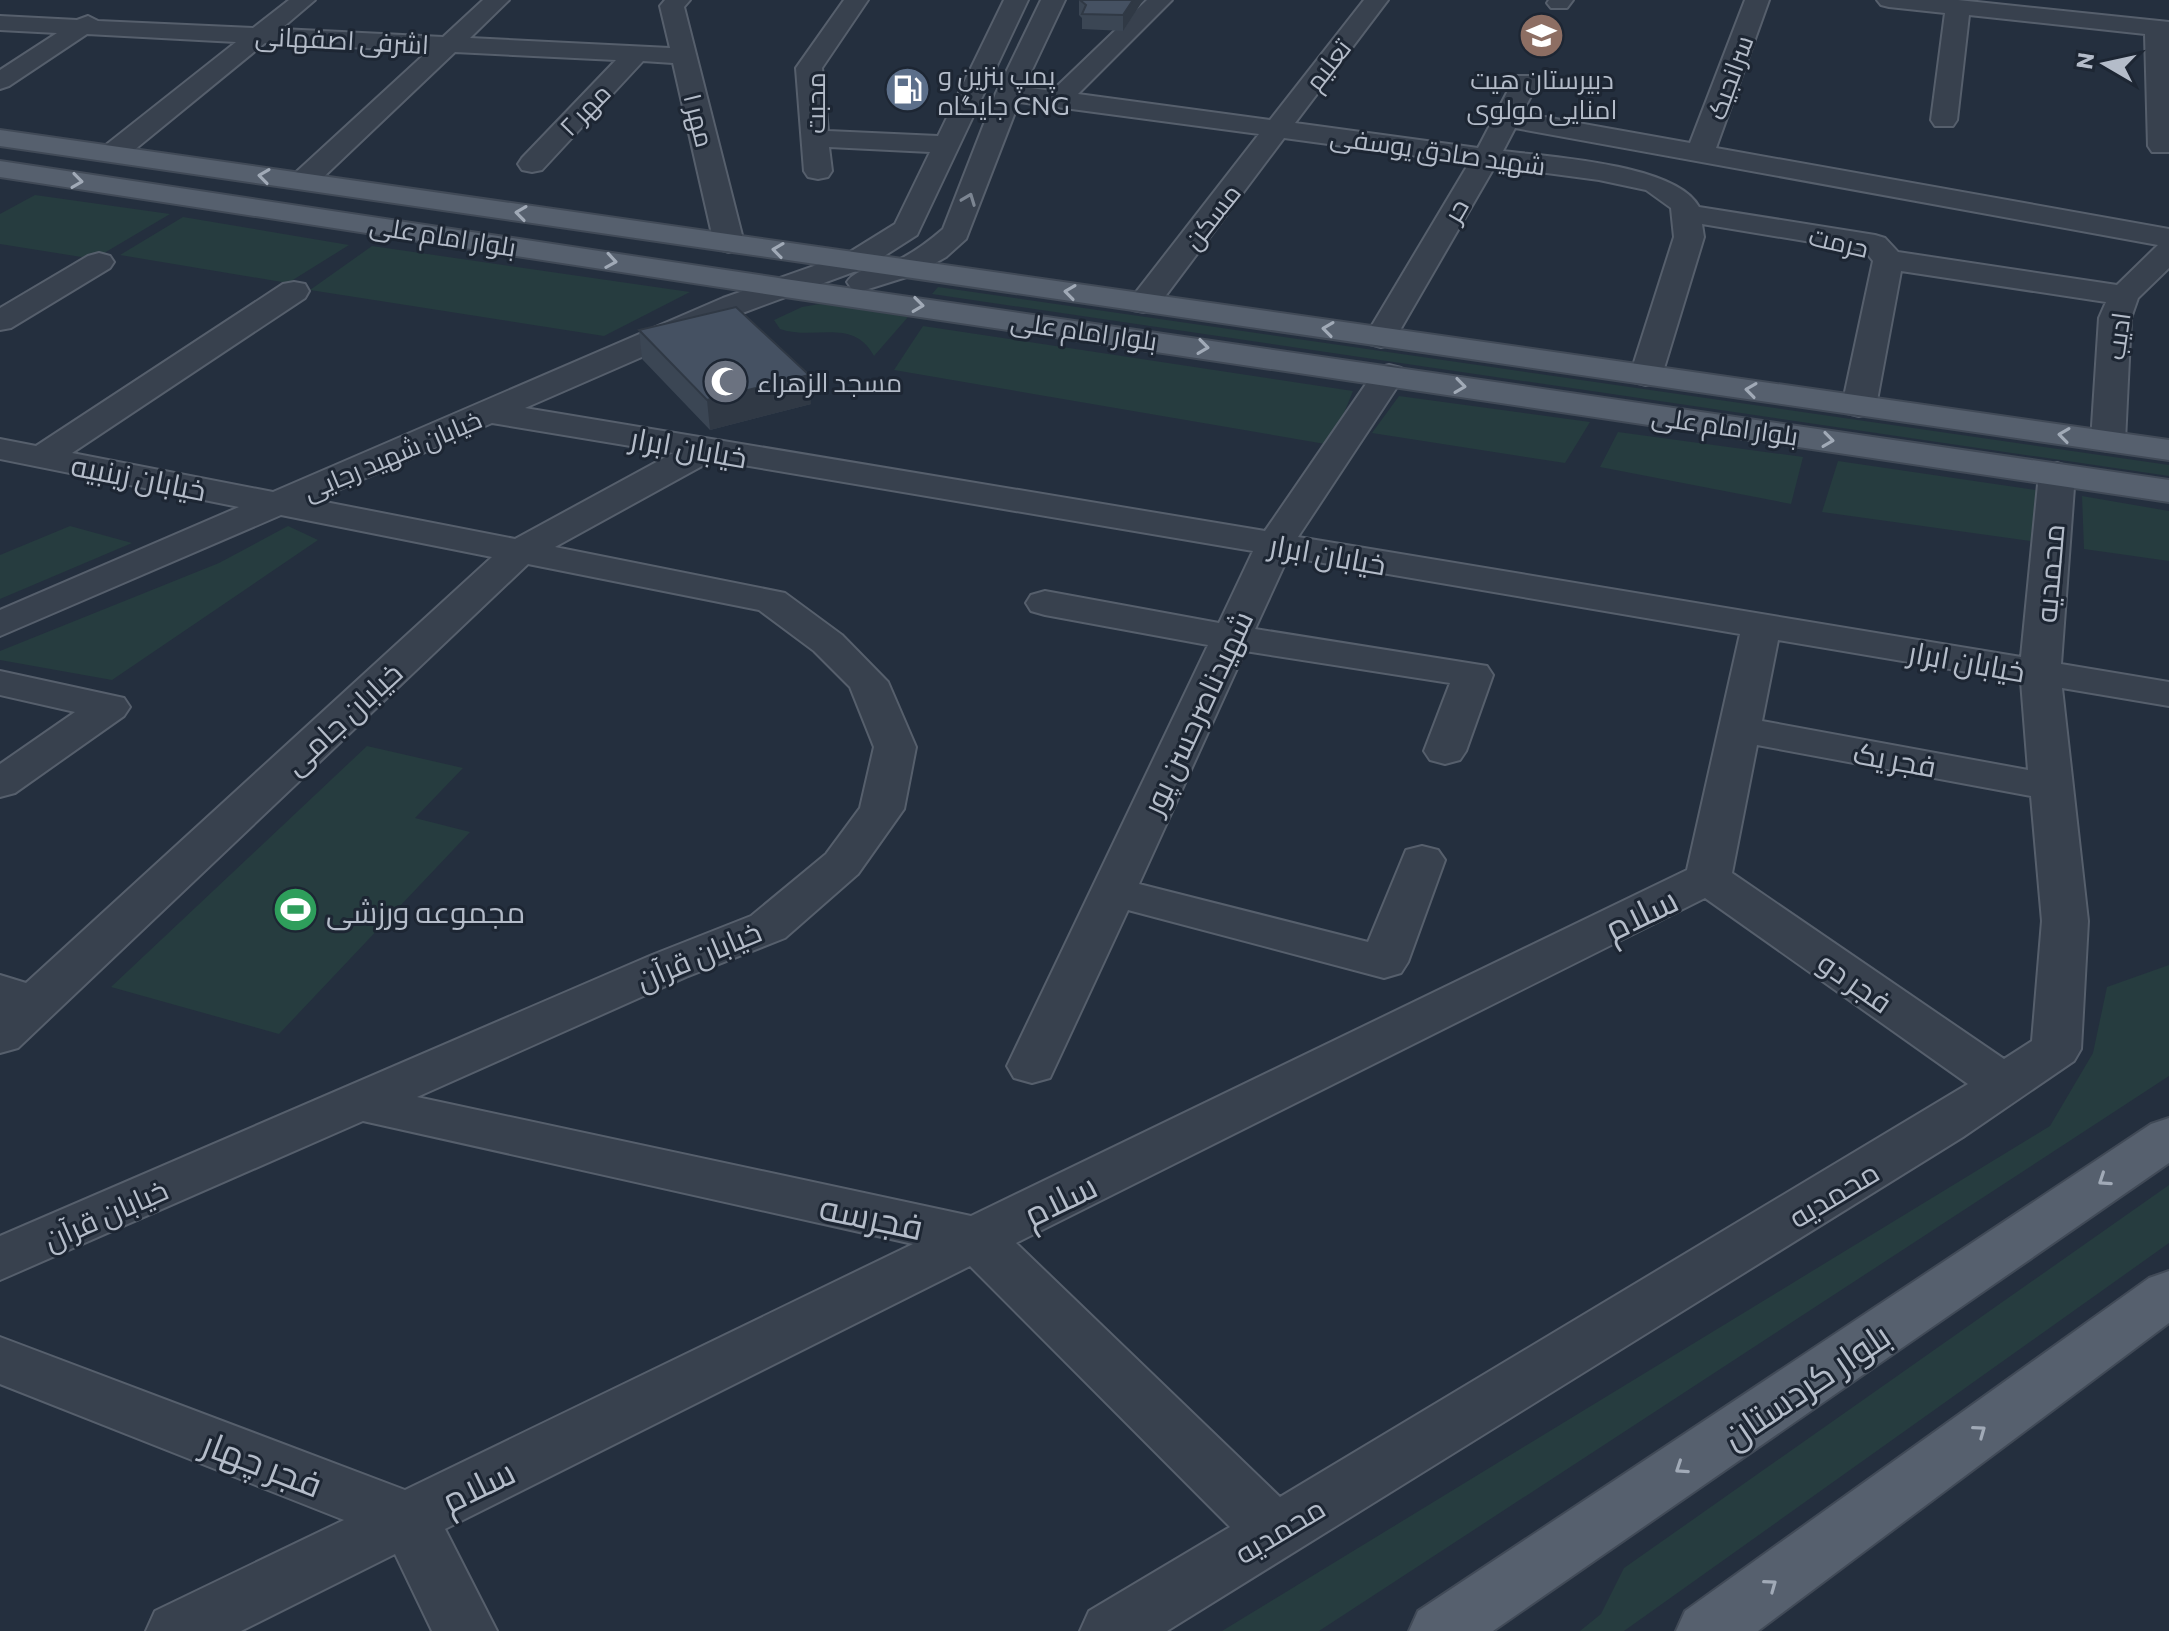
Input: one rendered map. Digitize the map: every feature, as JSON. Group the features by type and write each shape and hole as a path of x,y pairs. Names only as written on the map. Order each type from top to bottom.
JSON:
{"main road":[{"name":"بلوار امام علی","path":"0,138 1144,303 1385,356 2169,491"},
{"name":"بلوار امام علی","path":"0,169 827,294 1385,356 1646,375 2169,450"},
{"name":"بلوار کردستان","path":"1441,1631 2169,1137"},
{"path":"1708,1631 2169,1293"}],"street":[{"path":"112,154 303,0"},
{"path":"303,181 497,0"},
{"name":"مهر ۱","path":"678,0 672,6 729,243"},
{"name":"محبت","path":"818,171 809,68 856,0"},
{"name":"خیابان شهید رجایی","path":"0,624 734,305 856,261 907,229 1016,0"},
{"path":"734,305 827,294 905,268 935,251 956,233 1009,93 1053,0"},
{"path":"1059,99 1160,0"},
{"name":"تعلیم","path":"1277,129 1376,0"},
{"name":"سرانجیک","path":"1700,153 1757,0"},
{"path":"1889,0 2163,29 2162,146"},
{"path":"0,81 113,7"},
{"path":"1944,120 1958,7"},
{"name":"اشرفی اصفهانی","path":"0,23 684,56"},
{"name":"مهر ۲","path":"532,164 637,53"},
{"name":"حر","path":"1385,356 1526,81"},
{"name":"شهید صادق یوسفی","path":"1009,93 1487,156 1655,184 1685,205 1686,213"},
{"path":"1506,118 2169,238"},
{"name":"مسکن","path":"1144,303 1277,129"},
{"path":"814,138 947,145"},
{"path":"1646,375 1689,237 1686,213"},
{"name":"حرمت","path":"1686,213 1875,244 1888,260 1859,406"},
{"name":"ادیب","path":"2108,441 2115,318 2124,295 2169,251"},
{"path":"1888,260 2124,295"},
{"path":"0,321 99,262"},
{"path":"42,457 294,291"},
{"name":"شهیدناصرحسن پور","path":"1032,1066 1275,544 1385,356"},
{"name":"خیابان ابرار","path":"488,412 2169,694"},
{"name":"خیابان زینبیه","path":"0,449 279,503"},
{"name":"خیابان جامی","path":"0,1036 17,997 521,551 707,449"},
{"name":"محمدیه","path":"1112,1631 1945,1124 2056,1049 2065,921 2040,672 2057,474"},
{"name":"خیابان قرآن","path":"0,1259 669,966 768,927 842,864 882,809 895,747 868,682 828,643 771,601 279,503"},
{"path":"0,593 43,605"},
{"path":"1045,603 1231,637 1473,675 1445,751"},
{"name":"سلام","path":"178,1631 1708,878 1761,626"},
{"path":"0,683 109,707 0,784"},
{"name":"فجر یک","path":"1739,729 2051,787"},
{"path":"1113,892 1384,962 1422,860"},
{"name":"فجر دو","path":"1708,878 2004,1084"},
{"name":"فجرسه","path":"359,1102 976,1238"},
{"path":"976,1238 1275,1532"},
{"name":"فجر چهار","path":"0,1360 408,1518"},
{"path":"408,1518 465,1631"}],"green space":[{"path":"35,195 170,214 94,259 0,244 0,214"},
{"path":"183,217 349,245 288,283 120,255"},
{"path":"372,246 690,292 604,336 310,290"},
{"path":"938,287 2169,465 2169,476 932,294"},
{"path":"820,304 908,317 874,356 865,344 844,333 793,332 780,329 774,320 802,307"},
{"path":"923,326 1353,391 1331,445 894,370"},
{"path":"1399,396 1590,422 1565,463 1372,433"},
{"path":"1618,432 1803,457 1791,504 1600,467"},
{"path":"1838,461 2049,492 2052,544 1822,512"},
{"path":"2082,496 2169,511 2169,561 2084,549"},
{"path":"70,526 132,543 0,599 0,555"},
{"path":"288,526 318,540 112,680 0,660 0,651 219,563"},
{"name":"مجموعه ورزشی","path":"367,746 463,768 415,818 470,832 279,1034 111,987"},
{"path":"2169,965 2169,1076 1319,1631 1222,1631 2050,1126 2093,1053 2107,987"},
{"path":"2169,1185 2169,1243 1624,1631 1580,1631 1601,1614 1624,1568"}],"building":[{"path":"1080,0 1133,0 1123,15 1082,14 1086,5"},
{"path":"736,307 809,375 707,400 639,330"}],"place":[{"name":"دبیرستان هیت امنایی مولوی","path":"1542,35"},
{"name":"پمپ بنزین و جایگاه CNG","path":"907,89"},
{"name":"مسجد الزهراء","path":"726,381"},
{"name":"مجموعه ورزشی","path":"295,910"}]}
